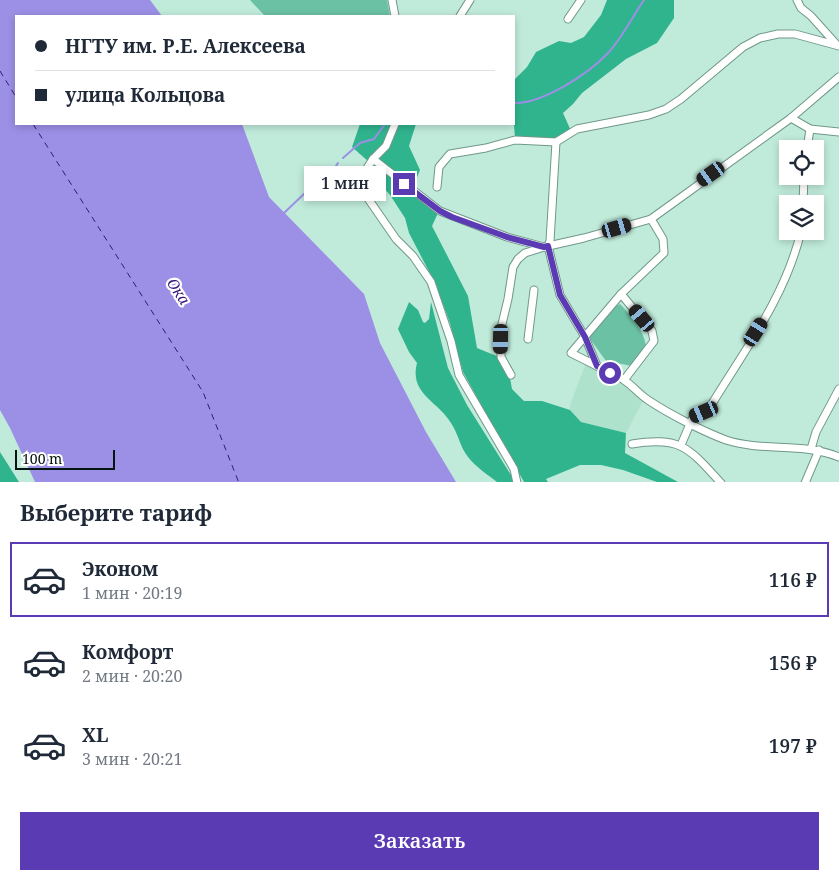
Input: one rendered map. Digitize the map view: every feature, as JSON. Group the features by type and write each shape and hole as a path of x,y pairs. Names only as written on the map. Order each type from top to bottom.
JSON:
{"street":[{"path":"392,0 395,15"},
{"path":"461,15 470,0"},
{"path":"568,19 580,0"},
{"path":"797,0 801,8 811,16 838,46"},
{"path":"437,187 438,167 450,154 486,148 515,140 556,142 576,129 649,115 666,109 681,99 743,47 760,38 778,34 795,34 838,46"},
{"path":"511,375 501,357 501,328 513,267 518,259 525,253 546,246 584,238 651,219 791,118 839,77"},
{"path":"791,118 810,129 839,132"},
{"path":"395,125 386,146 373,159 362,176 366,197 396,239 413,256 431,282 451,341 459,375 514,469 517,482"},
{"path":"808,140 810,129"},
{"path":"546,246 550,241 556,142"},
{"path":"373,159 440,211 507,237 546,246"},
{"path":"651,219 663,239 664,252 621,294 571,353 624,380 648,400 665,410 725,439 748,446 815,449 839,457"},
{"path":"681,445 689,423 693,417 710,407 775,302 799,240"},
{"path":"546,246 560,295 585,337 597,366"},
{"path":"528,339 534,290"},
{"path":"621,294 652,331 654,341 624,380"},
{"path":"805,482 815,449 816,432 839,389"},
{"path":"632,444 668,441 681,445 721,482"}],"shaded area":[{"path":"250,0 387,0 390,15 264,15"},
{"path":"620,304 640,329 645,340 646,346 632,366 606,361 588,336 608,310"},
{"path":"586,363 644,399 626,433 581,422 570,410 570,405"}],"green space":[{"path":"607,0 674,0 674,18 657,43 626,59 582,93 563,113 571,131 556,140 515,138 515,79 527,67 536,52 559,41 571,43 584,37 601,15"},
{"path":"360,125 416,125 409,146 420,170 411,193 438,213 432,226 468,296 477,348 499,357 510,378 512,389 524,401 542,401 570,410 581,422 626,433 625,453 678,482 657,482 623,470 601,465 580,465 546,479 548,482 524,482 463,372 450,323 436,285 409,233 405,218 382,186 369,162 352,147"},
{"path":"409,302 418,310 425,323 429,319 431,302 448,368 467,405 511,475 513,482 497,482 468,457 451,423 421,390 417,382 417,363 409,352 398,329"},
{"path":"0,452 19,482 0,482"}],"water":[{"name":"Ока","path":"0,0 150,0 161,15 15,15 15,125 242,125 269,197 364,294 380,343 426,432 456,482 35,482 0,410"}],"waterway":[{"path":"515,103 538,99 551,93 577,79 599,62 612,49 644,0"},
{"path":"343,158 360,143 374,139 384,125"},
{"path":"284,213 305,193 316,179 331,173 338,163"}],"ferry route":[{"path":"0,71 15,95"},
{"path":"34,125 203,392 239,482"}],"route":[{"path":"404,184 440,211 452,217 507,237 544,247 548,246 560,295 585,337 597,366 610,373"}]}
